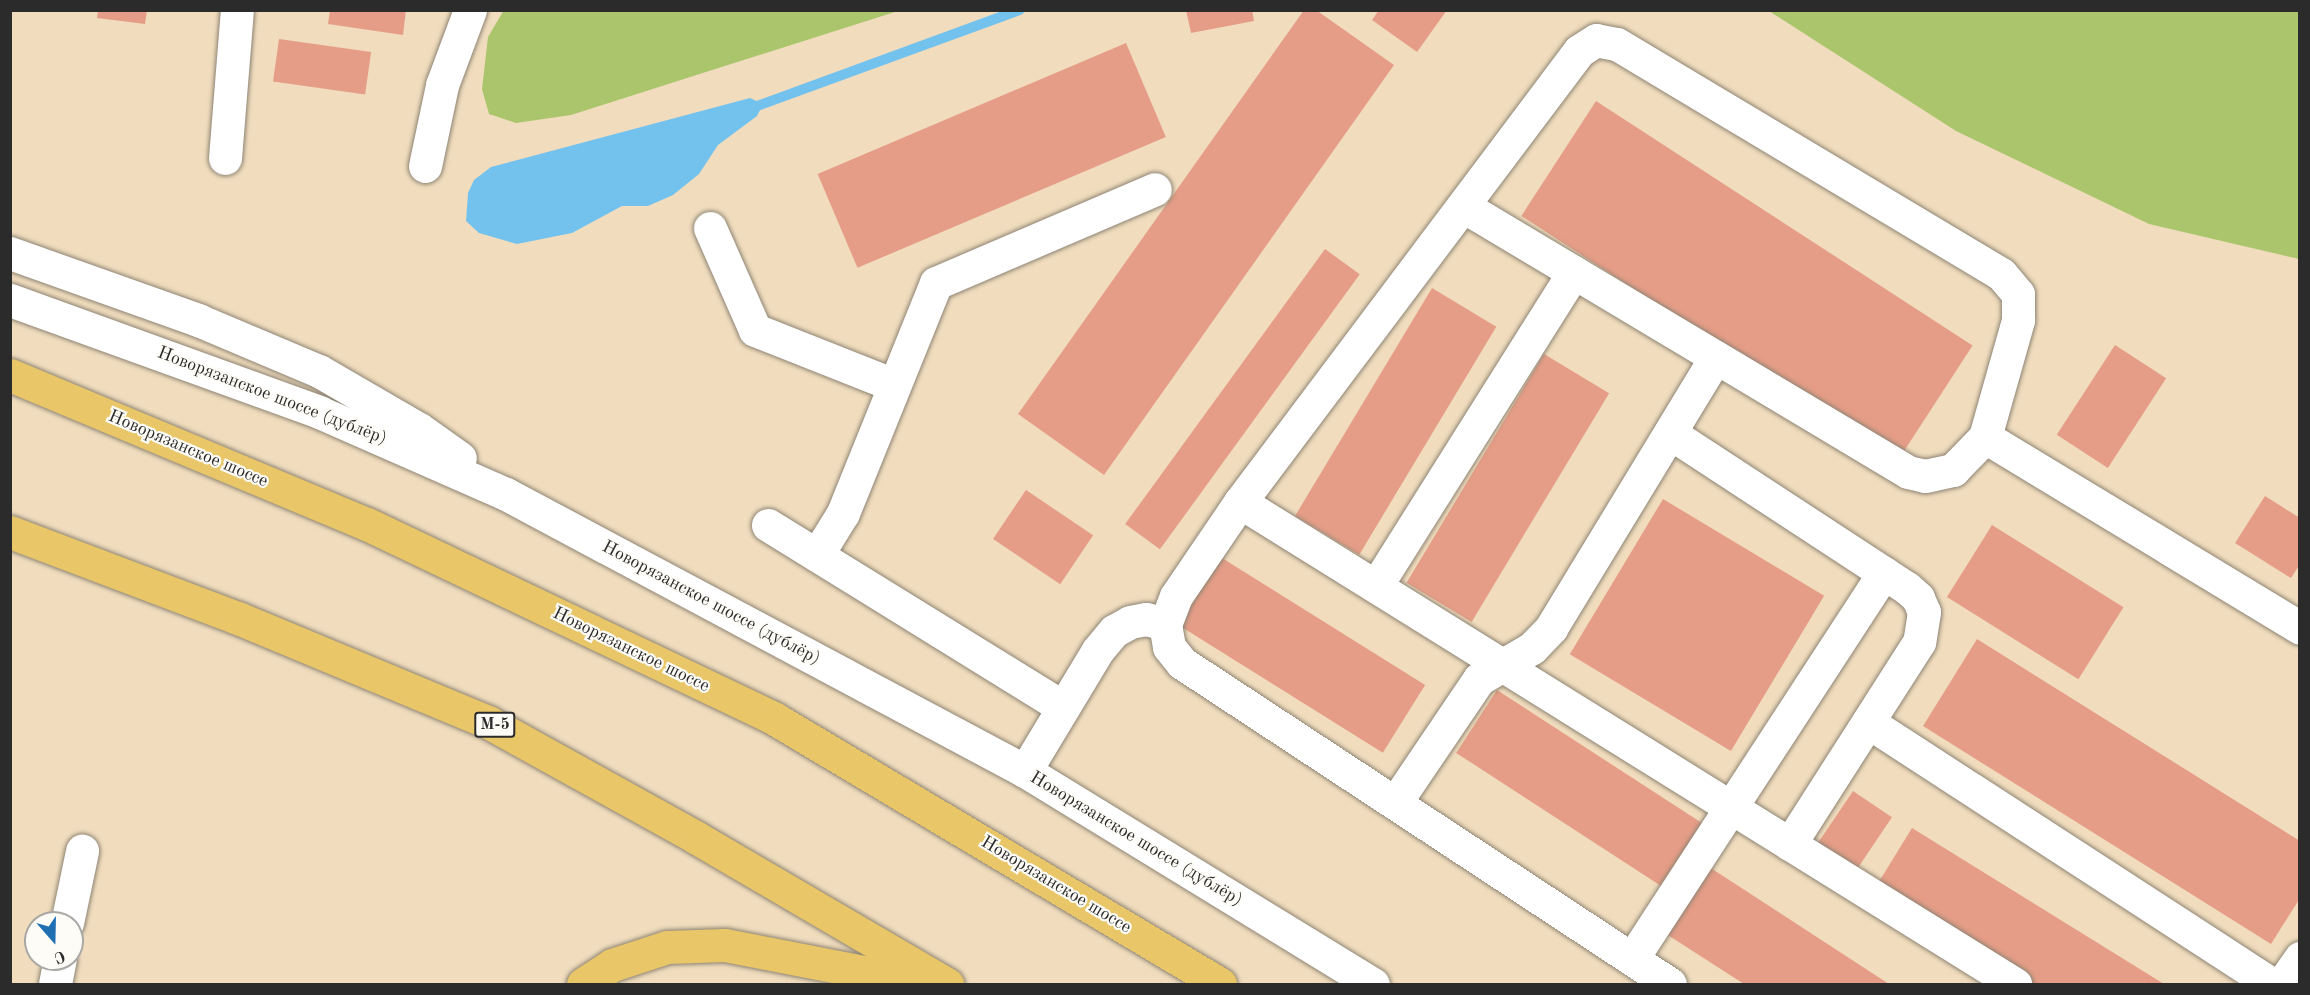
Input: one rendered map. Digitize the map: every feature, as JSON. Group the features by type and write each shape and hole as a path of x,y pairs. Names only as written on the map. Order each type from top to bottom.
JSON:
{"main road":[{"name":"Новорязанское шоссе","path":"10,375 367,524 775,719 1220,984"},
{"name":"М-5","path":"10,532 238,618 488,722 697,838 947,984"},
{"path":"583,984 612,965 667,947 725,945 926,984"}],"street":[{"path":"225,158 237,10"},
{"path":"425,166 442,85 470,10"},
{"path":"1463,206 1908,472 1941,475 1966,460 1985,437 2019,314 2018,294 2012,282 1616,44 1596,40 1579,51 1240,502 1176,596 1165,624 1169,647 1182,663 1670,984"},
{"path":"817,555 843,513 936,283 1155,189"},
{"path":"710,228 755,330 894,386"},
{"path":"10,253 198,320 319,371 419,429 506,494"},
{"path":"1376,586 1574,272"},
{"name":"Новорязанское шоссе (дублёр)","path":"10,300 320,412 506,494 1025,771 1373,984"},
{"path":"1395,803 1479,679 1500,664 1532,648 1551,628 1716,357"},
{"path":"1670,432 1884,573 1918,598 1924,627 1868,722 1790,844"},
{"path":"1985,437 2300,628"},
{"path":"1240,502 2014,984"},
{"path":"768,525 1063,707"},
{"path":"1632,959 1884,573"},
{"path":"1025,771 1063,707 1114,631 1130,622 1146,619 1165,624"},
{"path":"1868,722 2272,984"},
{"path":"70,911 82,851"},
{"path":"2282,984 2300,958"}],"green space":[{"path":"504,10 898,11 571,115 516,123 489,114 482,89 488,37"},
{"path":"1769,11 2299,11 2299,259 2149,224 1956,131"}],"water":[{"path":"750,98 763,104 757,116 718,145 699,174 673,195 648,206 622,206 572,233 517,244 479,233 466,221 468,193 474,180 491,167"}],"building":[{"path":"98,10 147,10 145,24 97,18"},
{"path":"330,10 406,10 403,35 328,24"},
{"path":"1186,10 1252,10 1254,21 1191,33"},
{"path":"1304,10 1316,10 1394,65 1104,475 1018,414"},
{"path":"1379,10 1447,10 1417,52 1372,20"},
{"path":"279,39 371,52 365,95 273,82"},
{"path":"1126,43 1166,137 857,268 818,174"},
{"path":"1596,101 1973,346 1898,460 1521,216"},
{"path":"1325,249 1360,274 1160,549 1125,524"},
{"path":"1432,288 1496,327 1359,555 1295,516"},
{"path":"2115,345 2166,378 2108,468 2057,435"},
{"path":"1544,354 1609,393 1472,622 1406,583"},
{"path":"1026,490 1093,535 1060,584 993,539"},
{"path":"2265,496 2300,518 2300,564 2291,578 2235,543"},
{"path":"1663,499 1824,596 1731,751 1570,654"},
{"path":"1992,525 2123,607 2078,679 1947,597"},
{"path":"1214,553 1425,685 1383,753 1172,621"},
{"path":"1977,639 2300,841 2300,898 2271,944 1923,726"},
{"path":"1497,690 1706,826 1665,889 1456,753"},
{"path":"1853,791 1892,817 1851,879 1812,852"},
{"path":"1912,828 2164,984 2018,984 1872,893"},
{"path":"1703,863 1889,984 1744,984 1660,930"}],"waterway":[{"path":"749,109 1019,10"}]}
